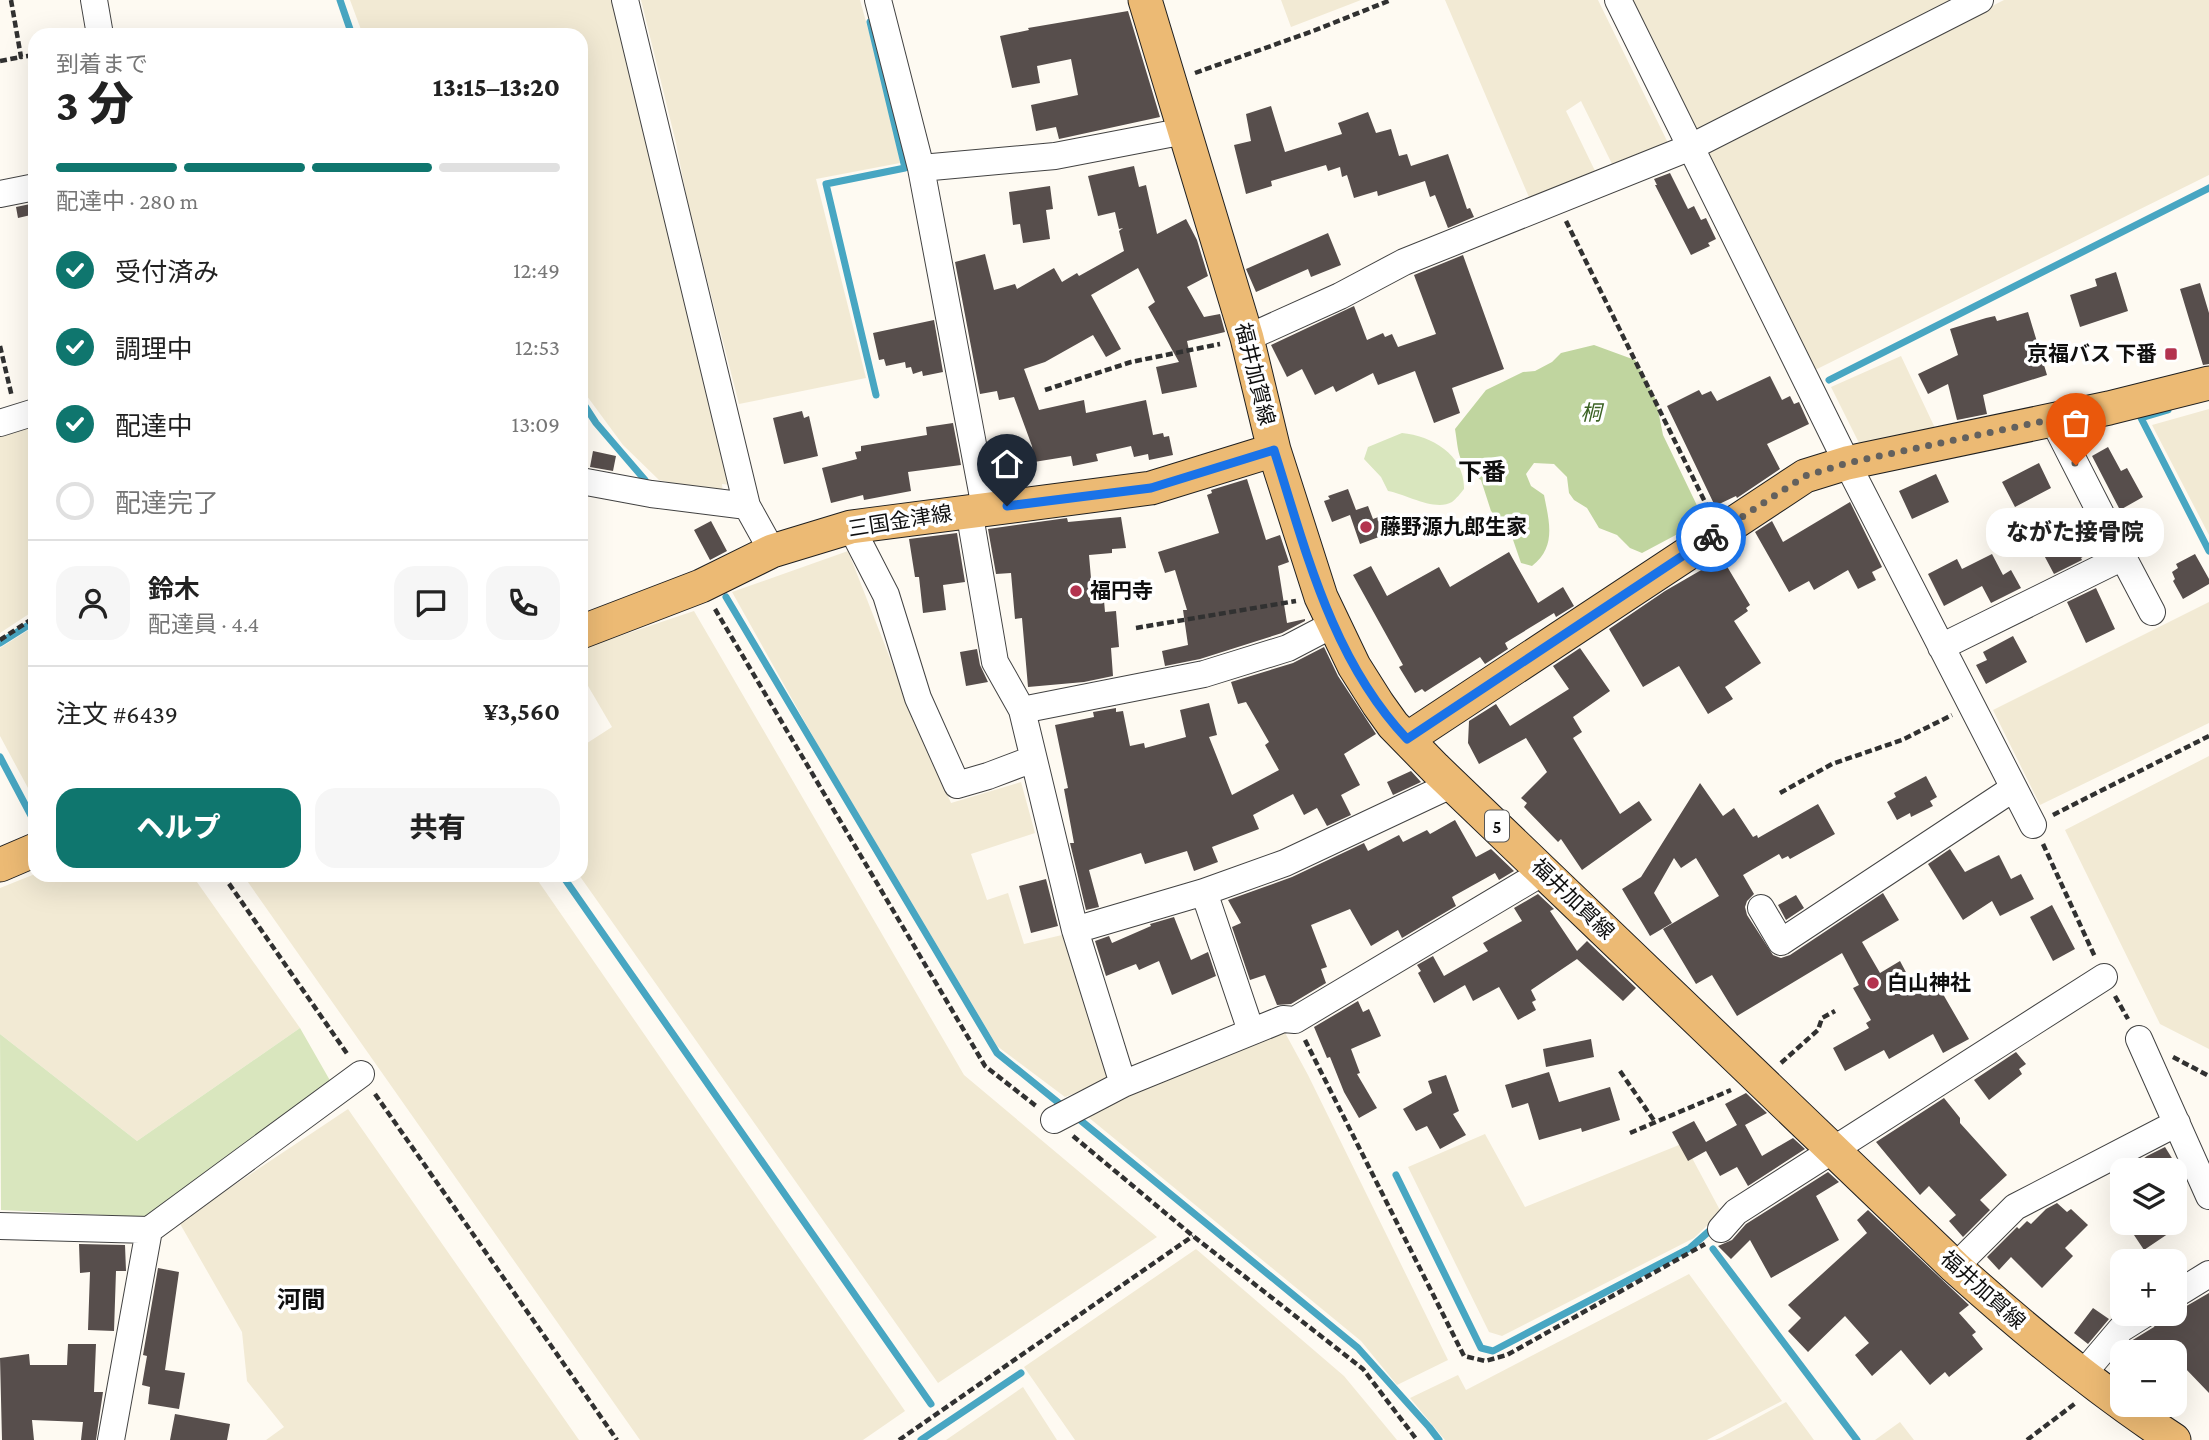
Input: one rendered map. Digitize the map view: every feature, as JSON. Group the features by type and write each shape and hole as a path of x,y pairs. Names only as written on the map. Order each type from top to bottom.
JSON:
{"main road":[{"name":"福井加賀線","path":"1145,0 1185,131 1238,340 1327,611 1378,705 1407,739 1545,871 1767,1072 1833,1149 1955,1267 2090,1381 2174,1440"},
{"path":"1407,739 1805,476 1847,463 2209,383"},
{"name":"三国金津線","path":"588,629 701,586 772,551 851,527 1151,488 1274,450"},
{"path":"0,865 28,853"}],"street":[{"path":"94,0 99,28"},
{"path":"625,0 747,506 772,551"},
{"path":"878,0 921,168 977,509 995,662 1022,710 1075,930 1123,1084"},
{"path":"1618,0 1847,463 2033,825"},
{"path":"1238,340 1340,296 1404,262 1690,147 1980,0"},
{"path":"921,168 1055,156 1185,131"},
{"path":"0,194 28,188"},
{"path":"2053,419 2151,612"},
{"path":"588,482 651,494 747,506"},
{"path":"851,527 886,595 918,698 957,785 1033,759"},
{"path":"1941,647 2123,557"},
{"path":"1022,710 1205,674 1287,648 1327,611"},
{"path":"1075,930 1204,892 1285,863 1453,784"},
{"path":"1760,908 1781,942 2014,788"},
{"path":"1054,1120 1123,1084 1283,1018 1295,1020 1545,871"},
{"path":"1204,892 1251,1031"},
{"path":"1721,1229 1736,1212 2104,977"},
{"path":"2139,1039 2209,1196"},
{"path":"0,1226 149,1230 362,1074"},
{"path":"1955,1267 2015,1208 2177,1123"},
{"path":"111,1440 149,1230"},
{"path":"2187,1288 2209,1274"},
{"path":"2090,1381 2121,1329 2126,1326"}],"path":[{"path":"11,0 21,57"},
{"path":"1170,83 1391,0"},
{"path":"0,61 28,56"},
{"path":"1557,202 1713,519"},
{"path":"1045,390 1131,362 1238,340"},
{"path":"0,346 17,418"},
{"path":"701,586 985,1066 1193,1236 1363,1369 1418,1440"},
{"path":"1136,628 1327,611"},
{"path":"0,640 28,622"},
{"path":"1780,793 1832,764 1902,740 1971,705"},
{"path":"2139,1039 2104,977 2033,825 2209,736"},
{"path":"228,882 617,1440"},
{"path":"1630,1133 1767,1072 1818,1030 1822,1018 1835,1011"},
{"path":"1295,1020 1464,1356 1485,1361 1507,1355 1704,1245 1721,1229"},
{"path":"1620,1071 1656,1122"},
{"path":"899,1440 1193,1236"},
{"path":"2027,1440 2090,1381"}],"shaded area":[{"path":"350,0 613,0 731,485 722,484 723,494 659,480 623,445 588,398 588,28 360,28"},
{"path":"641,0 860,0 887,98 900,163 816,179 866,378 739,404 688,205 676,143"},
{"path":"1281,0 1361,0 1291,27"},
{"path":"1445,0 1598,0 1669,145 1615,170 1581,101 1566,111 1597,175 1531,202"},
{"path":"1629,0 1956,0 1694,131"},
{"path":"2004,0 2209,0 2209,175 1813,371 1705,150"},
{"path":"1901,356 1935,428 1861,447 1831,387"},
{"path":"2209,409 2209,535 2152,425"},
{"path":"28,427 28,615 0,633 0,436"},
{"path":"848,551 915,722 951,803 1021,782 1035,833 971,854 987,900 1008,893 1024,944 1062,935 1110,1080 1065,1097 997,1046 820,749 732,592"},
{"path":"2209,602 2209,723 2040,805 1993,710"},
{"path":"694,611 964,1075 1157,1237 938,1383 584,882 588,882 588,742 612,727 588,686 588,647"},
{"path":"28,630 28,788 0,736 0,648"},
{"path":"2209,756 2209,1049 2160,1024 2065,830"},
{"path":"28,877 28,882 197,882 300,1028 137,1141 0,1034 0,888"},
{"path":"248,882 539,882 905,1411 863,1440 640,1440"},
{"path":"1283,1029 1448,1360 1397,1385 1361,1341 1082,1112"},
{"path":"348,1109 579,1440 266,1440 284,1427 247,1381 242,1332 179,1222"},
{"path":"1485,1134 1525,1207 1684,1143 1721,1212 1694,1238 1502,1336 1489,1332 1408,1167"},
{"path":"1196,1249 1344,1376 1397,1440 1075,1440 1024,1367"},
{"path":"1689,1274 1782,1401 1707,1440 1445,1440 1410,1398 1458,1375 1466,1390"},
{"path":"1023,1387 1057,1440 946,1440"},
{"path":"1786,1402 1814,1440 1715,1440 1722,1437"},
{"path":"1900,1422 1914,1440 1875,1440"}],"green space":[{"name":"桐","path":"1594,345 1635,360 1656,400 1663,435 1704,520 1642,553 1630,548 1617,535 1599,528 1587,508 1574,500 1569,493 1567,477 1554,464 1534,463 1526,474 1531,486 1544,495 1549,524 1548,542 1540,559 1532,566 1521,563 1510,531 1491,511 1481,480 1467,469 1460,458 1455,429 1486,390 1523,372 1535,371 1552,362 1561,353"},
{"path":"1402,433 1435,443 1453,457 1463,477 1464,489 1452,502 1445,505 1429,504 1388,491 1381,477 1364,459 1368,447"},
{"path":"300,1028 332,1084 145,1217 1,1210 0,1034 137,1141"}],"building":[{"path":"1128,11 1160,117 1059,139 1056,127 1036,131 1031,105 1078,95 1071,59 1037,66 1040,83 1012,88 1000,36 1029,30 1028,28"},
{"path":"1271,106 1285,152 1342,134 1338,123 1368,112 1376,133 1391,129 1399,156 1407,154 1411,166 1448,154 1467,209 1470,208 1474,217 1448,228 1435,195 1430,197 1425,181 1378,196 1377,191 1354,198 1347,175 1342,177 1340,167 1328,171 1326,165 1271,181 1272,186 1246,194 1234,145 1251,141 1246,114"},
{"path":"1134,166 1139,187 1146,185 1157,234 1186,219 1197,240 1208,276 1187,287 1204,317 1220,314 1225,332 1187,341 1197,387 1162,394 1156,367 1179,362 1148,307 1155,302 1138,268 1091,295 1121,349 1106,357 1093,335 1045,362 1024,369 1039,410 1084,400 1086,413 1146,400 1153,435 1163,433 1164,437 1169,436 1173,455 1149,460 1148,454 1134,457 1131,446 1096,454 1098,461 1073,466 1071,456 1034,462 1032,446 1014,397 999,400 997,391 980,394 955,262 985,254 994,290 1015,284 1017,289 1054,268 1062,282 1077,273 1079,276 1124,251 1119,231 1123,228 1119,229 1115,212 1098,216 1088,176"},
{"path":"1670,173 1688,209 1694,206 1701,220 1706,218 1716,239 1708,243 1710,246 1691,255 1655,185 1654,179"},
{"path":"1050,186 1053,209 1046,210 1050,239 1023,243 1020,224 1013,225 1009,192"},
{"path":"28,204 28,216 18,218 16,207"},
{"path":"1328,233 1341,265 1311,277 1308,269 1256,292 1246,269"},
{"path":"1463,255 1504,369 1452,388 1460,413 1434,423 1415,371 1378,385 1373,373 1336,392 1333,386 1315,395 1302,369 1287,377 1271,345 1354,306 1367,340 1383,333 1385,337 1392,334 1398,347 1436,334 1414,275"},
{"path":"2116,272 2128,311 2080,327 2070,295 2097,286 2095,279"},
{"path":"2200,283 2209,313 2209,364 2203,365 2180,289"},
{"path":"2028,312 2047,375 1983,395 1987,414 1957,420 1948,384 1928,394 1918,374 1958,355 1950,329 1995,316 1997,321"},
{"path":"934,320 943,372 923,376 922,371 913,374 911,367 906,368 905,362 886,366 884,359 879,360 873,333"},
{"path":"1770,376 1782,400 1790,396 1794,404 1799,402 1809,424 1767,444 1780,469 1737,498 1736,496 1715,506 1667,406 1699,390 1702,395 1711,391 1717,401"},
{"path":"802,411 804,418 809,416 818,456 784,464 773,418"},
{"path":"953,423 961,465 908,472 911,491 864,500 863,495 831,503 822,468 857,459 855,452 861,451 861,446 927,435 926,427"},
{"path":"2108,447 2121,471 2127,468 2143,497 2120,510 2092,456"},
{"path":"593,451 616,456 613,471 590,467"},
{"path":"2039,463 2051,488 2015,507 2002,482"},
{"path":"1936,474 1949,502 1912,519 1899,491"},
{"path":"1247,479 1266,540 1280,535 1289,562 1278,566 1287,623 1305,621 1282,633 1200,659 1165,666 1162,651 1188,645 1183,610 1187,610 1175,570 1165,573 1158,552 1219,533 1207,495 1212,493 1211,490"},
{"path":"1348,489 1356,510 1368,506 1373,519 1389,513 1395,531 1360,544 1350,515 1332,522 1324,501 1330,499 1328,496"},
{"path":"1850,502 1882,567 1872,572 1876,580 1858,589 1848,570 1814,590 1809,581 1789,592 1755,532 1772,521 1783,542"},
{"path":"1121,517 1126,548 1112,549 1112,553 1089,555 1092,590 1103,589 1105,612 1116,611 1119,647 1111,648 1113,676 1084,682 1028,687 1022,618 1015,619 1011,573 996,574 988,529 1067,518 1068,522"},
{"path":"711,521 727,551 710,560 694,530"},
{"path":"2089,524 2100,547 2054,574 2038,544 2072,525 2076,532"},
{"path":"957,533 965,582 943,585 946,610 923,613 919,577 915,577 909,539"},
{"path":"1509,552 1538,603 1563,587 1574,606 1556,617 1554,613 1505,643 1508,649 1485,664 1480,657 1425,692 1422,689 1415,693 1399,667 1403,665 1353,575 1371,566 1387,596 1439,567 1450,587"},
{"path":"1992,554 2003,575 2011,570 2021,588 1991,603 1982,586 1944,606 1928,574 1957,559 1962,569"},
{"path":"2195,554 2209,579 2209,584 2183,599 2173,581 2175,579 2172,572 2178,568 2176,564"},
{"path":"1722,558 1750,605 1746,608 1748,611 1734,621 1761,663 1725,687 1733,699 1708,714 1679,666 1643,687 1609,629 1665,591"},
{"path":"2096,588 2115,629 2086,643 2067,602"},
{"path":"2013,636 2027,662 1986,684 1976,665 1987,660 1983,652"},
{"path":"1324,647 1338,676 1376,734 1344,754 1360,785 1341,795 1351,815 1327,826 1317,808 1304,815 1293,794 1253,815 1259,829 1212,847 1218,862 1194,871 1187,851 1145,864 1141,853 1089,870 1099,907 1086,910 1070,843 1074,843 1064,789 1068,788 1055,725 1094,717 1093,712 1116,708 1116,712 1123,711 1130,746 1144,743 1145,748 1186,737 1180,710 1209,703 1217,735 1209,737 1232,795 1279,770 1265,745 1269,742 1246,702 1238,704 1231,682 1293,663"},
{"path":"1580,648 1610,691 1573,717 1582,732 1573,738 1620,814 1639,801 1652,820 1582,870 1561,839 1558,842 1524,807 1527,803 1521,798 1547,772 1526,738 1479,764 1468,743 1469,721 1496,704 1510,726 1569,689 1553,666"},
{"path":"977,649 980,665 988,682 966,686 960,652"},
{"path":"1411,771 1421,782 1393,795 1387,782"},
{"path":"1926,776 1937,797 1930,801 1933,806 1911,817 1910,813 1897,820 1887,802 1896,797 1894,793"},
{"path":"1700,783 1723,816 1734,808 1753,837 1757,835 1758,838 1818,804 1835,834 1790,859 1788,856 1782,859 1779,854 1743,875 1754,894 1745,907 1747,915 1773,955 1781,958 1790,955 1883,893 1899,920 1862,942 1880,973 1900,961 1917,993 1936,982 1969,1039 1943,1053 1933,1034 1889,1059 1884,1050 1845,1071 1833,1048 1869,1028 1866,1023 1871,1020 1853,988 1859,985 1842,953 1737,1016 1712,975 1696,984 1663,929 1719,896 1696,858 1681,868 1674,858 1654,893 1672,923 1650,936 1622,889 1641,877"},
{"path":"1455,820 1476,857 1491,849 1514,871 1499,880 1495,873 1452,897 1456,906 1402,938 1398,930 1371,946 1350,909 1311,925 1327,967 1321,969 1326,983 1291,1004 1277,1005 1265,975 1250,980 1232,927 1241,923 1228,900 1292,877 1364,843 1368,851 1399,835 1403,842 1427,830 1430,834"},
{"path":"1950,849 1965,872 1999,855 2011,879 2021,874 2034,899 2000,916 1992,901 1963,920 1928,864"},
{"path":"1046,879 1058,926 1031,933 1019,886"},
{"path":"1538,894 1554,909 1550,911 1577,951 1587,941 1636,988 1623,1001 1577,959 1531,990 1536,1000 1532,1002 1536,1010 1518,1020 1499,987 1473,1001 1465,985 1434,1003 1418,973 1421,971 1417,965 1433,956 1444,976 1488,951 1483,943 1522,921 1514,908"},
{"path":"1796,895 1804,908 1786,920 1778,905"},
{"path":"2052,905 2075,949 2053,961 2030,917"},
{"path":"1174,917 1191,960 1208,952 1216,976 1172,995 1159,961 1139,970 1136,964 1106,976 1095,941 1109,936 1112,943 1151,926 1150,924"},
{"path":"1358,1001 1363,1012 1369,1009 1381,1036 1351,1049 1360,1073 1357,1074 1377,1108 1359,1118 1314,1027"},
{"path":"1591,1039 1594,1057 1546,1067 1543,1049"},
{"path":"2016,1052 2026,1064 2019,1069 2022,1074 1989,1100 1974,1080"},
{"path":"1549,1072 1559,1102 1610,1087 1620,1120 1582,1132 1581,1128 1539,1140 1528,1103 1512,1108 1505,1085"},
{"path":"1446,1075 1459,1111 1453,1114 1466,1135 1440,1149 1427,1126 1416,1131 1403,1109 1432,1093 1428,1081"},
{"path":"1746,1093 1767,1113 1745,1125 1762,1156 1793,1138 1805,1149 1748,1186 1737,1167 1720,1176 1706,1151 1688,1161 1672,1132 1694,1121 1706,1142 1737,1125 1725,1104"},
{"path":"1944,1098 1960,1118 1960,1123 2007,1175 1980,1200 1990,1210 1963,1237 1949,1221 1956,1215 1929,1186 1920,1195 1876,1142"},
{"path":"2165,1147 2172,1158 2144,1158"},
{"path":"1828,1172 1839,1182 1816,1196 1839,1240 1771,1278 1750,1240 1731,1259 1718,1246 1732,1240 1746,1224"},
{"path":"2057,1203 2067,1212 2071,1209 2088,1225 2065,1248 2073,1256 2042,1288 2011,1257 1999,1270 1987,1257 2017,1227 2019,1229 2027,1221 2031,1224 2046,1209"},
{"path":"1868,1210 1969,1305 1959,1313 1976,1332 1972,1335 1983,1349 1949,1377 1945,1372 1930,1385 1901,1350 1872,1376 1855,1355 1869,1343 1845,1316 1808,1352 1788,1331 1801,1318 1788,1305 1867,1233 1857,1220"},
{"path":"2134,1235 2166,1235 2145,1249"},
{"path":"79,1244 125,1245 126,1271 116,1271 114,1331 88,1330 90,1272 80,1273"},
{"path":"158,1268 179,1272 165,1370 185,1373 179,1409 148,1404 150,1387 142,1385 147,1356 143,1355"},
{"path":"2209,1293 2209,1393 2187,1370 2187,1340 2133,1340 2155,1326 2187,1326 2187,1306"},
{"path":"2093,1308 2109,1319 2088,1344 2074,1333"},
{"path":"68,1344 96,1344 94,1392 103,1392 96,1440 81,1440 83,1422 32,1420 34,1440 2,1440 0,1358 29,1354 30,1365 67,1365"},
{"path":"175,1414 230,1424 227,1440 170,1440"}],"waterway":[{"path":"340,0 350,28"},
{"path":"870,22 905,168 826,184 876,395"},
{"path":"1829,380 2209,188"},
{"path":"2168,410 2141,418 2209,551"},
{"path":"588,411 645,480"},
{"path":"726,597 997,1053 1065,1108"},
{"path":"0,643 28,625"},
{"path":"0,757 28,810"},
{"path":"567,882 931,1404"},
{"path":"1074,1115 1358,1348 1439,1440"},
{"path":"1396,1175 1481,1348 1493,1351 1690,1248 1715,1226"},
{"path":"1713,1249 1857,1440"},
{"path":"921,1440 1021,1373"}],"way so far":[{"path":"1711,537 1805,476 1847,463 2053,419 2076,465"}],"place":[{"name":"京福バス 下番","path":"2171,354"},
{"name":"ながた接骨院","path":"2076,465"},
{"name":"藤野源九郎生家","path":"1366,527"},
{"name":"福円寺","path":"1076,591"},
{"name":"白山神社","path":"1873,983"}],"district":[{"name":"下番","path":"1482,471"},
{"name":"河間","path":"301,1299"}],"route":[{"path":"1007,506 1151,488 1274,450 1332,625 1378,705 1407,739 1711,537"}]}
